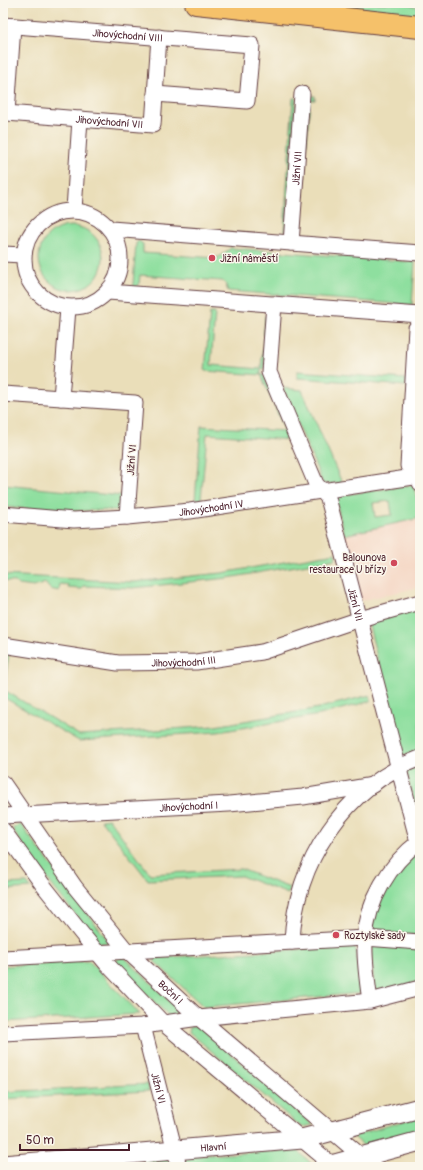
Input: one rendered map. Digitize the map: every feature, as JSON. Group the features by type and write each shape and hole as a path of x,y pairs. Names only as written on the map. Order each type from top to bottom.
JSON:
{"highway":[{"path":"196,3 420,27"}],"street":[{"name":"Jihovýchodní VIII","path":"8,25 252,45 247,101 155,94"},
{"name":"Jihovýchodní VII","path":"8,25 7,113 153,124 155,94"},
{"path":"155,94 159,38"},
{"name":"Jižní VII","path":"291,243 302,94"},
{"path":"74,210 80,119"},
{"path":"74,210 88,213 111,229 121,254 120,268 116,281 108,292 96,301 82,306 68,308 53,304 40,296 30,284 25,271 12,255 27,241 34,228 46,218 60,212 74,210"},
{"path":"111,229 420,253"},
{"path":"108,292 420,316"},
{"name":"Jižní VII","path":"274,304 269,372 316,484 328,498 419,842"},
{"path":"3,394 61,398 68,308"},
{"path":"420,324 416,328 408,466 420,477"},
{"name":"Jižní VI","path":"61,398 135,403 127,518"},
{"name":"Jihovýchodní IV","path":"3,514 74,520 127,518 190,511 420,477"},
{"name":"Jihovýchodní III","path":"3,645 118,663 196,662 262,652 360,619 420,602"},
{"path":"292,942 294,917 299,895 311,862 333,825 349,807 373,785 399,768 420,758"},
{"name":"Boční I","path":"3,783 75,887 127,951 199,1018 369,1162"},
{"name":"Jihovýchodní I","path":"3,816 229,804 303,797 373,785"},
{"path":"3,830 46,888 98,952 163,1023 302,1139 330,1166 369,1162 420,1141"},
{"path":"370,1001 366,970 365,938 369,916 375,898 384,880 395,864 419,842"},
{"path":"3,958 365,938 420,942"},
{"path":"3,1033 143,1026 199,1018 370,1001 420,988"},
{"name":"Jižní VI","path":"143,1026 177,1159"},
{"name":"Hlavní","path":"3,1165 177,1159 302,1139 334,1132 420,1108"}],"shaded area":[{"path":"420,518 420,587 360,601 344,535"}],"green space":[{"path":"261,3 406,3 420,8 420,18"},
{"path":"311,96 315,96 315,100 310,100 300,232 298,232 308,100"},
{"path":"293,98 296,98 286,231 284,231"},
{"path":"71,226 89,232 97,240 103,258 97,276 89,284 71,290 53,284 45,276 39,258 45,240 53,232"},
{"path":"139,241 143,244 143,253 217,258 231,248 415,262 412,305 228,291 225,283 222,281 140,275 139,285 135,288 133,284 136,243"},
{"path":"210,313 215,313 211,365 261,369 261,375 205,371"},
{"path":"265,316 267,317 264,369 261,369"},
{"path":"420,364 420,463 416,465 414,462"},
{"path":"297,371 406,379 406,386 297,378"},
{"path":"261,375 264,375 291,440 207,434 201,499 195,500 201,426 285,431"},
{"path":"283,388 302,390 342,483 323,484"},
{"path":"3,485 123,496 123,510 61,511 3,507"},
{"path":"413,485 420,510 420,518 344,535 335,496","holes":["390,501 392,515 375,517 373,503"]},
{"path":"335,553 336,559 228,578 133,588 83,586 82,589 68,588 69,585 60,584 59,591 50,589 45,583 34,587 19,585 15,582 3,581 3,575 133,582 222,573"},
{"path":"420,607 420,751 402,756 368,622"},
{"path":"3,652 9,653 4,690 79,735 215,726 319,708 370,695 371,701 320,715 218,732 79,741 3,697"},
{"path":"420,765 420,825 406,772"},
{"path":"109,819 150,874 241,869 290,888 288,894 241,876 148,880 101,820"},
{"path":"21,825 110,943 98,943 54,888 14,832 13,828"},
{"path":"420,848 420,936 375,931 372,927 377,906 394,874"},
{"path":"27,883 31,888 3,890 3,884"},
{"path":"371,942 420,947 420,981 380,993 376,991 374,988"},
{"path":"355,946 362,993 204,1007 154,961 155,958"},
{"path":"120,957 124,957 176,1007 177,1010 175,1015 169,1016 116,965 117,960"},
{"path":"89,961 140,1014 3,1022 3,966"},
{"path":"199,1026 313,1125 301,1127 189,1032 190,1027"},
{"path":"148,1084 149,1091 3,1099 3,1092"},
{"path":"420,1116 420,1133 367,1149 353,1136"},
{"path":"297,1150 312,1164 268,1167 184,1167 184,1159 189,1156"},
{"path":"170,1159 172,1167 63,1167"}],"place":[{"name":"Jižní náměstí","path":"212,258"},
{"name":"Balounova restaurace U břízy","path":"394,563"},
{"name":"Roztylské sady","path":"336,935"}]}
